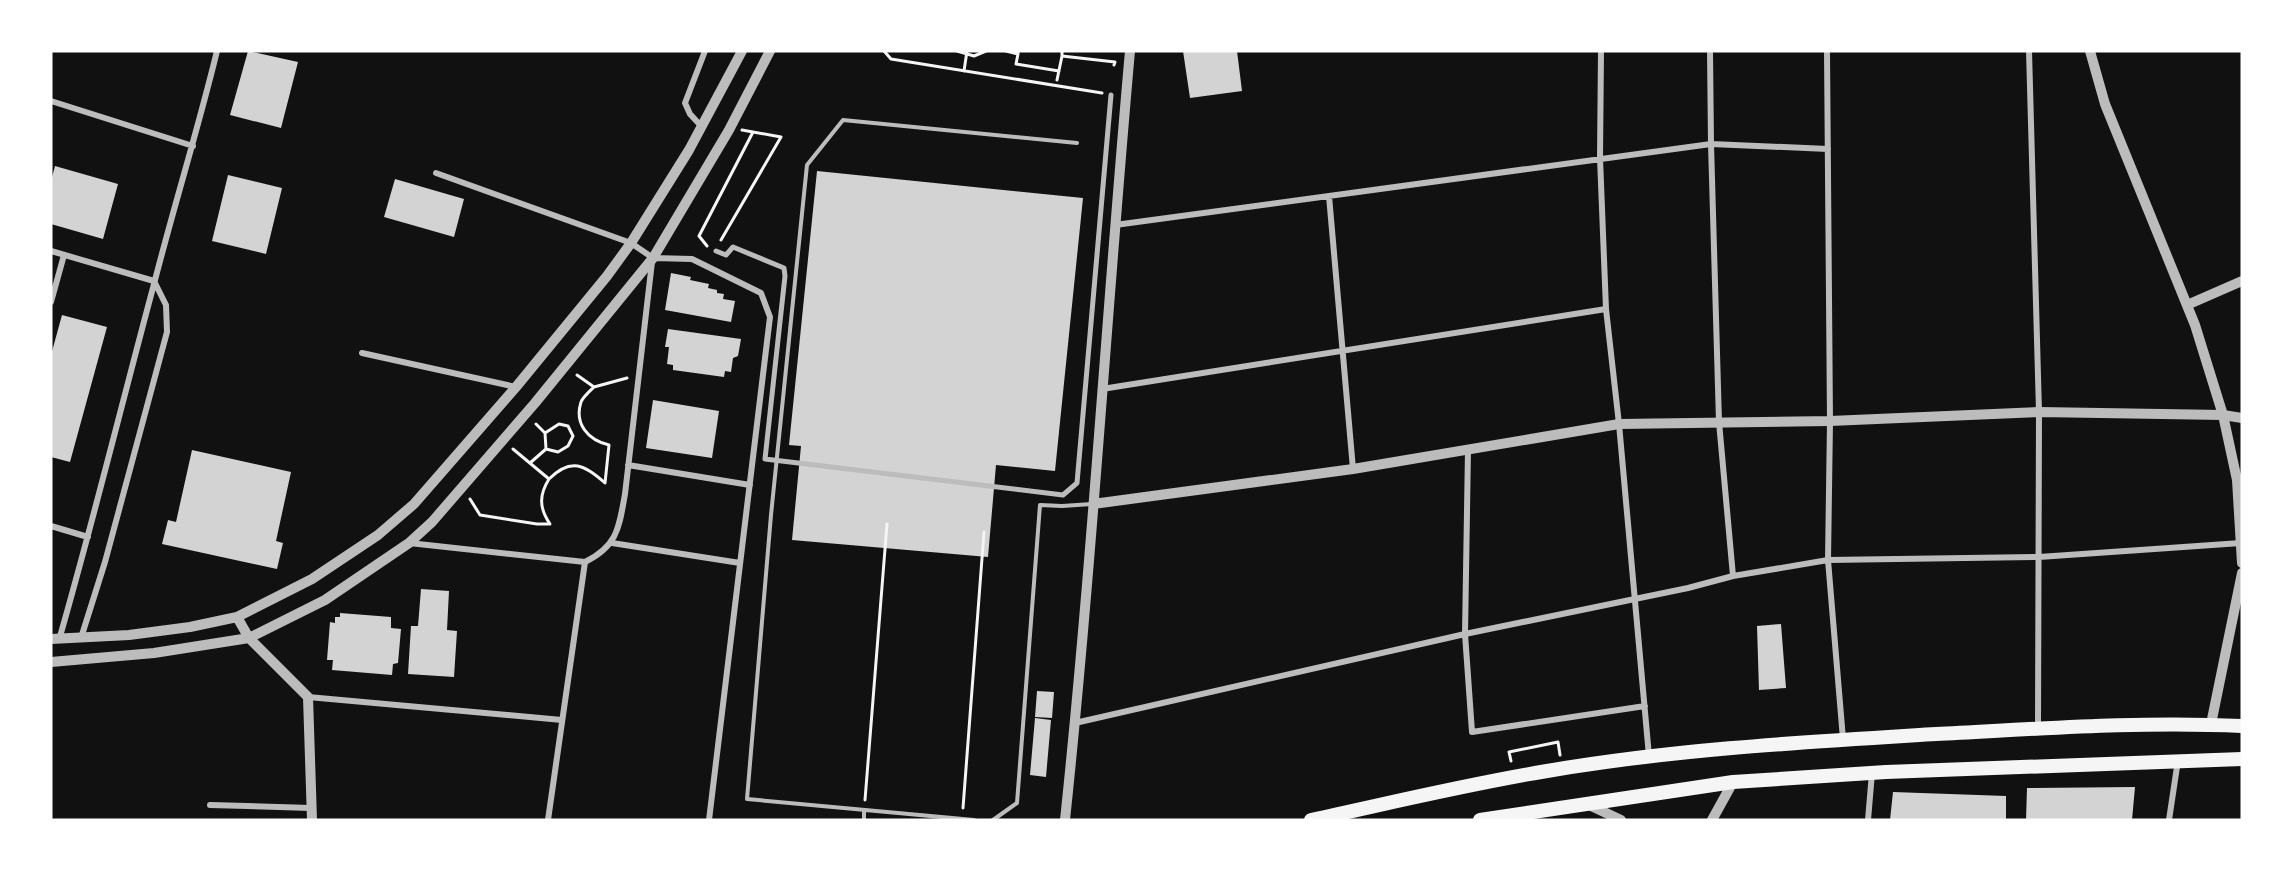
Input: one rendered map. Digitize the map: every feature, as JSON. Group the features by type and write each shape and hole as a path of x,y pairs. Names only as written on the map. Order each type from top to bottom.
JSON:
{"highway":[{"path":"1311,820 1474,784 1563,768 1704,750 1843,739 2038,728 2211,724 2242,726"},
{"path":"1480,820 1733,782 1872,773 2242,759"}],"street":[{"path":"217,51 193,146 154,281 88,537 55,640 190,627 237,616 312,579 378,535 414,504 516,387 607,276 631,243 702,128 742,51"},
{"path":"702,128 690,114 685,103 705,51"},
{"path":"51,662 154,653 249,638 325,600 409,543 432,522 535,403 653,258 729,130 771,51"},
{"path":"1065,820 1086,613 1114,225 1130,51"},
{"path":"1601,51 1600,158 1606,309 1619,424 1649,757"},
{"path":"1710,51 1719,422 1733,576"},
{"path":"1827,51 1830,421 1828,560 1843,739"},
{"path":"2029,51 2039,412 2038,728"},
{"path":"2090,51 2105,104 2187,305 2223,415 2237,480 2242,563"},
{"path":"716,251 726,255 733,248 784,268 765,459 1063,495 1077,483 1111,95"},
{"path":"51,101 193,146"},
{"path":"1114,225 1711,144 1828,149"},
{"path":"436,173 631,243 653,258 692,260 761,293 770,316 709,820"},
{"path":"1329,196 1353,469"},
{"path":"51,251 154,281 166,305 167,332 105,562 81,639"},
{"path":"51,302 64,255"},
{"path":"409,543 585,561 599,555 612,543 619,526 628,465 653,258"},
{"path":"2187,305 2242,281"},
{"path":"1102,389 1606,309"},
{"path":"362,353 516,387"},
{"path":"1093,504 1353,469 1619,424 1830,421 2039,412 2223,415 2242,418"},
{"path":"1468,450 1465,634 1472,732 1645,706"},
{"path":"628,465 750,485"},
{"path":"51,526 88,537"},
{"path":"612,543 740,563"},
{"path":"1075,723 1635,597 1688,588 1733,576 1828,560 2038,557 2241,543"},
{"path":"548,820 585,561"},
{"path":"2211,724 2242,573"},
{"path":"237,616 249,638 308,697 562,720"},
{"path":"308,697 312,820"},
{"path":"2169,820 2178,760"},
{"path":"1868,820 1872,773"},
{"path":"1712,820 1733,782"},
{"path":"1587,804 1621,820"},
{"path":"210,805 311,808"}],"lane":[{"path":"974,820 747,799 777,460 807,165 843,120 1077,143"},
{"path":"993,820 1017,803 1040,505 1093,504"},
{"path":"864,810 864,820"},
{"path":"885,812 885,820"}],"path":[{"path":"884,51 891,59 1111,95 1115,63 1062,56"},
{"path":"957,51 974,56 986,51"},
{"path":"1006,51 1018,52 1016,64 1059,71"},
{"path":"1057,80 1062,51"},
{"path":"964,71 967,53"},
{"path":"716,251 781,137 737,129"},
{"path":"699,236 753,132"},
{"path":"577,375 594,387"},
{"path":"470,499 480,515 550,524 543,514 541,504 543,492 549,479 562,469 573,465 588,467 605,483 609,445 599,443 585,433 579,421 581,400 594,387 631,377"},
{"path":"535,424 545,433 546,449"},
{"path":"545,433 559,424 568,426 573,436 568,446 558,452 546,449"},
{"path":"513,449 549,479"},
{"path":"530,463 546,449"},
{"path":"864,810 887,524"},
{"path":"962,819 984,532"},
{"path":"1509,752 1558,742 1563,768"}],"building":[{"path":"248,51 298,62 281,128 230,115"},
{"path":"1183,51 1237,51 1242,91 1190,98"},
{"path":"55,166 118,184 103,239 51,224 51,181"},
{"path":"817,171 1083,198 1055,471 996,465 988,557 792,540 801,446 789,445"},
{"path":"228,175 282,188 266,254 212,241"},
{"path":"395,179 464,199 454,237 384,217"},
{"path":"671,273 709,284 708,288 724,294 723,299 735,301 731,322 665,310"},
{"path":"62,315 107,327 70,462 51,457 51,355"},
{"path":"668,329 741,339 738,356 733,358 731,372 725,371 724,377 673,370 673,365 667,364 669,347 665,347"},
{"path":"653,400 719,411 712,458 646,448"},
{"path":"192,450 291,472 276,541 283,543 277,569 162,544 168,520 176,522"},
{"path":"421,589 449,591 447,630 457,631 454,677 408,674 411,626 418,626"},
{"path":"340,613 391,617 391,628 401,629 398,663 393,664 392,675 332,670 333,660 327,660 330,622 335,623 335,617 340,617"},
{"path":"1781,624 1786,688 1759,690 1757,626"},
{"path":"1037,691 1054,692 1052,718 1035,717"},
{"path":"1035,718 1051,720 1046,777 1030,775"},
{"path":"2135,787 2132,820 2026,820 2027,788"},
{"path":"1893,792 2006,796 2006,820 1890,820"}]}
